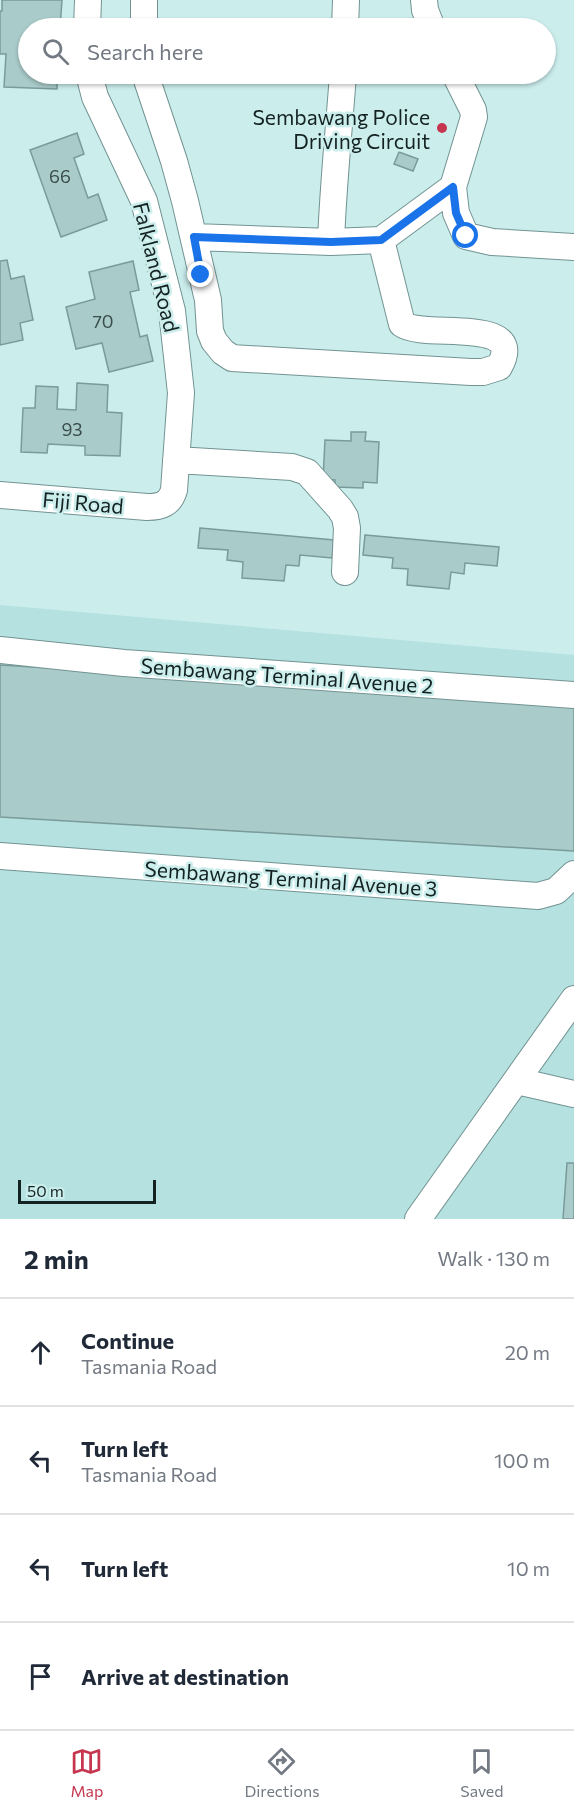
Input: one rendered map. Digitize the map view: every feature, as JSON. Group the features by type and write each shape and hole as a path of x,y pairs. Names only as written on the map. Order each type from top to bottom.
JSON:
{"street":[{"path":"87,18 88,0"},
{"path":"144,0 144,18"},
{"path":"345,18 346,0"},
{"path":"424,0 428,18"},
{"name":"Falkland Road","path":"92,84 95,97 144,201 172,311 181,393 174,490 172,498 166,504"},
{"path":"148,84 174,160 194,237 208,300 210,331 223,352 232,358 471,372 483,372 499,367 505,349 503,343 494,335 426,330 402,324 381,240"},
{"path":"331,242 332,198 338,154 342,84"},
{"path":"460,84 473,110 474,117 453,187 456,213 466,236 492,242 574,247"},
{"path":"194,237 331,242 381,240 453,187"},
{"path":"176,460 292,467 307,472 340,508 345,517 347,528 345,572"},
{"name":"Fiji Road","path":"0,495 147,507 166,504"},
{"name":"Sembawang Terminal Avenue 2","path":"0,650 124,663 574,695"},
{"name":"Sembawang Terminal Avenue 3","path":"0,856 538,896 556,891 574,873"},
{"path":"418,1219 574,999"},
{"path":"517,1081 574,1094"}],"shaded area":[{"path":"0,605 574,655 574,1219 0,1219"}],"building":[{"path":"2,0 62,0 61,18 18,18 18,84 57,84 57,89 4,87 6,54 0,54 0,11 2,11"},
{"path":"77,133 84,154 74,158 88,198 98,194 107,220 61,237 30,150"},
{"path":"399,152 418,159 413,171 394,164"},
{"path":"7,260 11,279 24,276 33,320 20,323 23,340 0,345 0,261"},
{"path":"133,261 139,290 130,292 140,337 147,335 153,361 109,372 102,343 76,349 66,307 95,299 89,272"},
{"path":"77,383 108,385 107,412 122,413 120,456 85,455 85,446 48,444 47,453 21,452 23,408 35,408 36,386 58,387 57,409 76,410"},
{"path":"351,432 366,432 365,441 379,442 377,483 363,482 363,488 335,487 335,480 323,479 325,440 351,441"},
{"path":"200,528 334,540 332,558 300,555 299,566 286,565 284,581 242,578 243,562 227,560 228,550 198,548"},
{"path":"365,535 499,547 497,566 465,563 464,574 451,572 449,589 407,585 408,569 392,568 393,558 363,555"},
{"path":"0,665 574,700 574,851 0,817"},
{"path":"567,1163 574,1163 574,1219 563,1219"}],"place":[{"name":"Sembawang Police Driving Circuit","path":"442,128"}],"route":[{"path":"201,275 194,237 331,242 381,240 453,187 456,213 466,236"}]}
